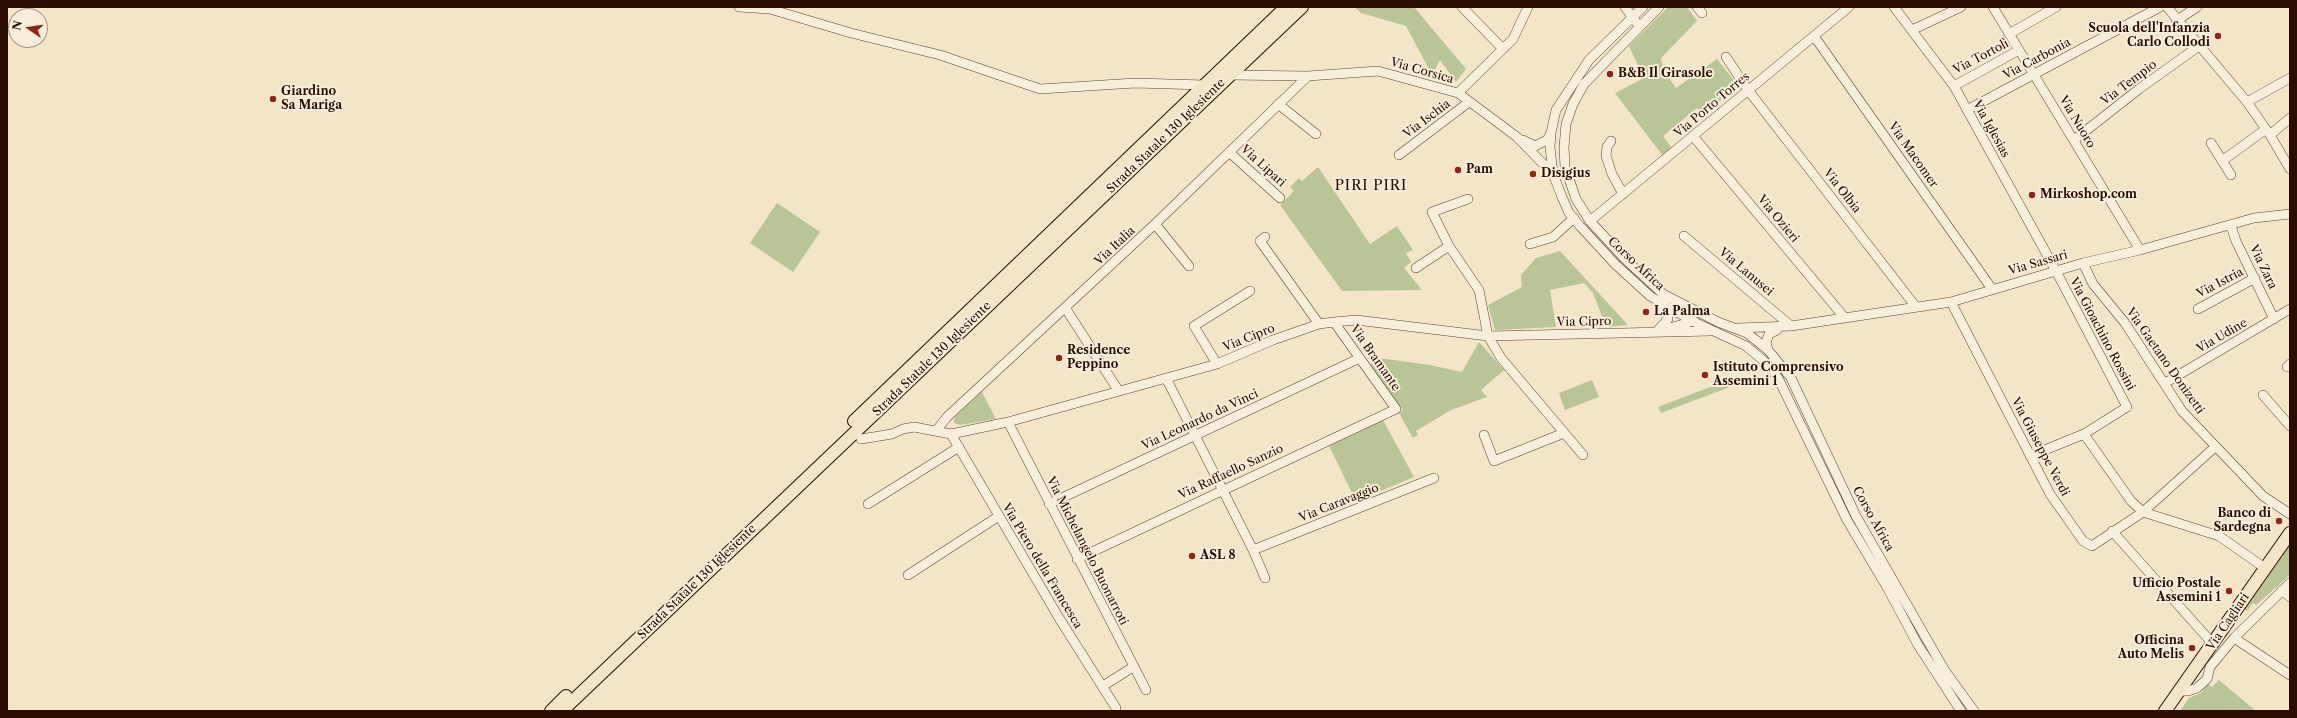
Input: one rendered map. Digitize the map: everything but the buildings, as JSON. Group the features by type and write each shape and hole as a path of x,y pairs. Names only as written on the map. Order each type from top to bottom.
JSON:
{"main road":[{"name":"Strada Statale 130 Iglesiente","path":"551,711 1286,7"},
{"name":"Strada Statale 130 Iglesiente","path":"562,711 1302,7"},
{"name":"Via Cagliari","path":"2165,711 2181,691 2290,533"}],"street":[{"path":"739,7 770,9 851,33 940,55 1040,89 1135,83 1205,85"},
{"path":"1462,7 1503,49"},
{"path":"1458,93 1513,39 1528,7"},
{"path":"1625,7 1639,27"},
{"name":"Corso Africa","path":"1643,7 1589,60 1567,91 1556,110 1550,133 1553,174 1574,218 1615,264 1650,296 1692,321 1719,329 1736,328 1750,335 1768,350 1791,378 1856,516 1945,671 1974,711"},
{"name":"Corso Africa","path":"1659,7 1584,84 1573,104 1566,130 1565,164 1576,199 1590,221 1624,258 1663,294 1752,350 1764,361 1778,378 1846,520 1888,589 1918,645 1961,711"},
{"name":"Via Porto Torres","path":"1590,221 1849,7"},
{"name":"Via Iglesias","path":"1894,7 1954,86 2056,271"},
{"path":"1912,30 1961,7"},
{"name":"Via Nuoro","path":"1992,7 2140,250"},
{"path":"2009,34 2056,7"},
{"name":"Via Carbonia","path":"1967,110 2160,7"},
{"path":"2167,7 2176,21 2247,102 2289,164"},
{"path":"2176,21 2197,7"},
{"name":"Via Macomer","path":"1814,36 1992,289"},
{"name":"Via Tempio","path":"2074,140 2199,46"},
{"name":"Via Tortolì","path":"1954,86 2019,50"},
{"name":"Via Olbia","path":"1726,57 1748,90 1916,307"},
{"name":"Via Corsica","path":"1230,75 1308,76 1378,71 1458,93 1516,136 1553,174"},
{"name":"Via Italia","path":"936,431 946,417 1066,309 1308,76"},
{"path":"2247,102 2290,78"},
{"name":"Via Ischia","path":"1399,155 1469,102"},
{"path":"1278,104 1316,134"},
{"path":"2222,161 2290,118"},
{"path":"1535,146 1548,140 1550,133"},
{"path":"1516,136 1551,152 1565,164"},
{"name":"Via Ozieri","path":"1693,136 1844,317"},
{"path":"1611,142 1607,147 1606,156 1612,174 1623,194"},
{"path":"2211,143 2231,175"},
{"name":"Via Lipari","path":"1229,152 1280,198"},
{"path":"1468,199 1432,212 1449,246 1479,290 1488,336 1501,358 1583,455"},
{"name":"Via Sassari","path":"1719,329 1750,335 1844,317 1951,302 2083,263 2140,250 2231,226 2254,218 2290,214"},
{"path":"1530,244 1553,237 1574,218"},
{"path":"1156,224 1189,266"},
{"name":"Via Zara","path":"2231,226 2236,241 2274,319"},
{"name":"Via Lanusei","path":"1684,236 1792,326"},
{"path":"1265,237 1260,241 1319,324"},
{"path":"1416,268 1449,246"},
{"name":"Via Gaetano Donizetti","path":"2083,263 2093,284 2125,323 2182,411 2263,496 2290,514"},
{"name":"Via Gioachino Rossini","path":"2056,271 2127,408 2084,434"},
{"name":"Via Istria","path":"2198,309 2255,278"},
{"path":"1216,364 1194,326 1250,292"},
{"path":"1650,296 1667,313 1668,320 1665,325 1656,332"},
{"name":"Via Giuseppe Verdi","path":"1951,302 2050,494 2083,541 2092,546 2112,531"},
{"path":"1066,309 1118,390"},
{"name":"Via Udine","path":"2165,383 2290,309"},
{"name":"Via Cipro","path":"861,440 892,434 903,428 914,427 951,434 1008,422 1118,390 1216,364 1273,340 1319,324 1334,322 1356,320 1488,336 1719,329"},
{"name":"Via Cipro","path":"1656,332 1692,321"},
{"name":"Via Bramante","path":"1334,322 1396,409"},
{"name":"Via Sassari","path":"1736,328 1792,326"},
{"path":"1768,350 1766,342 1768,334 1777,330"},
{"path":"1750,335 1752,350"},
{"name":"Via Leonardo da Vinci","path":"1049,504 1360,358"},
{"path":"1166,378 1223,489 1265,578"},
{"path":"2263,395 2290,426"},
{"name":"Via Raffaello Sanzio","path":"1077,559 1223,489 1396,409"},
{"name":"Via Michelangelo Buonarroti","path":"1008,422 1077,559 1146,690"},
{"path":"1484,435 1494,461 1564,433"},
{"name":"Via Piero della Francesca","path":"951,434 1059,618 1116,708"},
{"path":"2030,456 2084,434 2131,501 2143,512 2219,536 2265,568"},
{"path":"868,504 959,447"},
{"path":"2213,644 2112,531 2143,512 2215,447"},
{"name":"Via Caravaggio","path":"1253,550 1434,478"},
{"path":"908,575 999,516"},
{"path":"2181,691 2188,691 2197,688 2207,679 2210,667 2234,638 2290,583"},
{"path":"2282,590 2290,597"},
{"path":"2234,638 2290,675"},
{"path":"1103,686 1133,667"},
{"path":"2192,675 2202,683"}],"green space":[{"path":"1355,7 1414,7 1466,69 1456,82 1440,60 1432,75 1406,26 1361,13"},
{"path":"1668,7 1687,7 1697,21 1661,58 1664,71 1676,88 1717,59 1740,88 1730,96 1728,94 1703,115 1697,108 1663,136 1672,148 1663,156 1615,93 1644,78 1629,46"},
{"path":"1318,167 1370,244 1397,226 1413,250 1406,253 1411,262 1404,268 1422,290 1342,291 1280,205 1294,191 1290,187 1299,178 1302,181"},
{"path":"777,203 820,232 793,272 750,243"},
{"path":"1560,251 1628,325 1606,327 1593,293 1584,283 1550,290 1556,327 1495,330 1488,305 1522,287 1521,275 1536,258"},
{"path":"1479,342 1504,370 1481,390 1487,397 1451,410 1416,431 1418,435 1413,438 1399,413 1403,410 1370,365 1379,358 1430,365 1462,372"},
{"path":"1592,380 1599,397 1565,410 1559,393"},
{"path":"1728,380 1730,387 1661,413 1658,407"},
{"path":"982,392 996,419 960,425 954,423 955,417"},
{"path":"1383,420 1414,477 1356,501 1329,446"},
{"path":"2290,538 2290,575 2256,605 2253,603 2247,611 2242,608"},
{"path":"2219,680 2256,711 2180,711 2189,698 2201,693 2208,684 2212,687"}],"place":[{"name":"Scuola dell'Infanzia Carlo Collodi","path":"2218,36"},
{"name":"B&B Il Girasole","path":"1610,74"},
{"name":"Giardino Sa Mariga","path":"273,99"},
{"name":"Pam","path":"1458,170"},
{"name":"Disigius","path":"1533,174"},
{"name":"Mirkoshop.com","path":"2032,195"},
{"name":"La Palma","path":"1646,312"},
{"name":"Residence Peppino","path":"1059,358"},
{"name":"Istituto Comprensivo Assemini 1","path":"1705,375"},
{"name":"Banco di Sardegna","path":"2279,521"},
{"name":"ASL 8","path":"1192,556"},
{"name":"Ufficio Postale Assemini 1","path":"2229,591"},
{"name":"Officina Auto Melis","path":"2192,648"}],"district":[{"name":"PIRI PIRI","path":"1371,186"}]}
